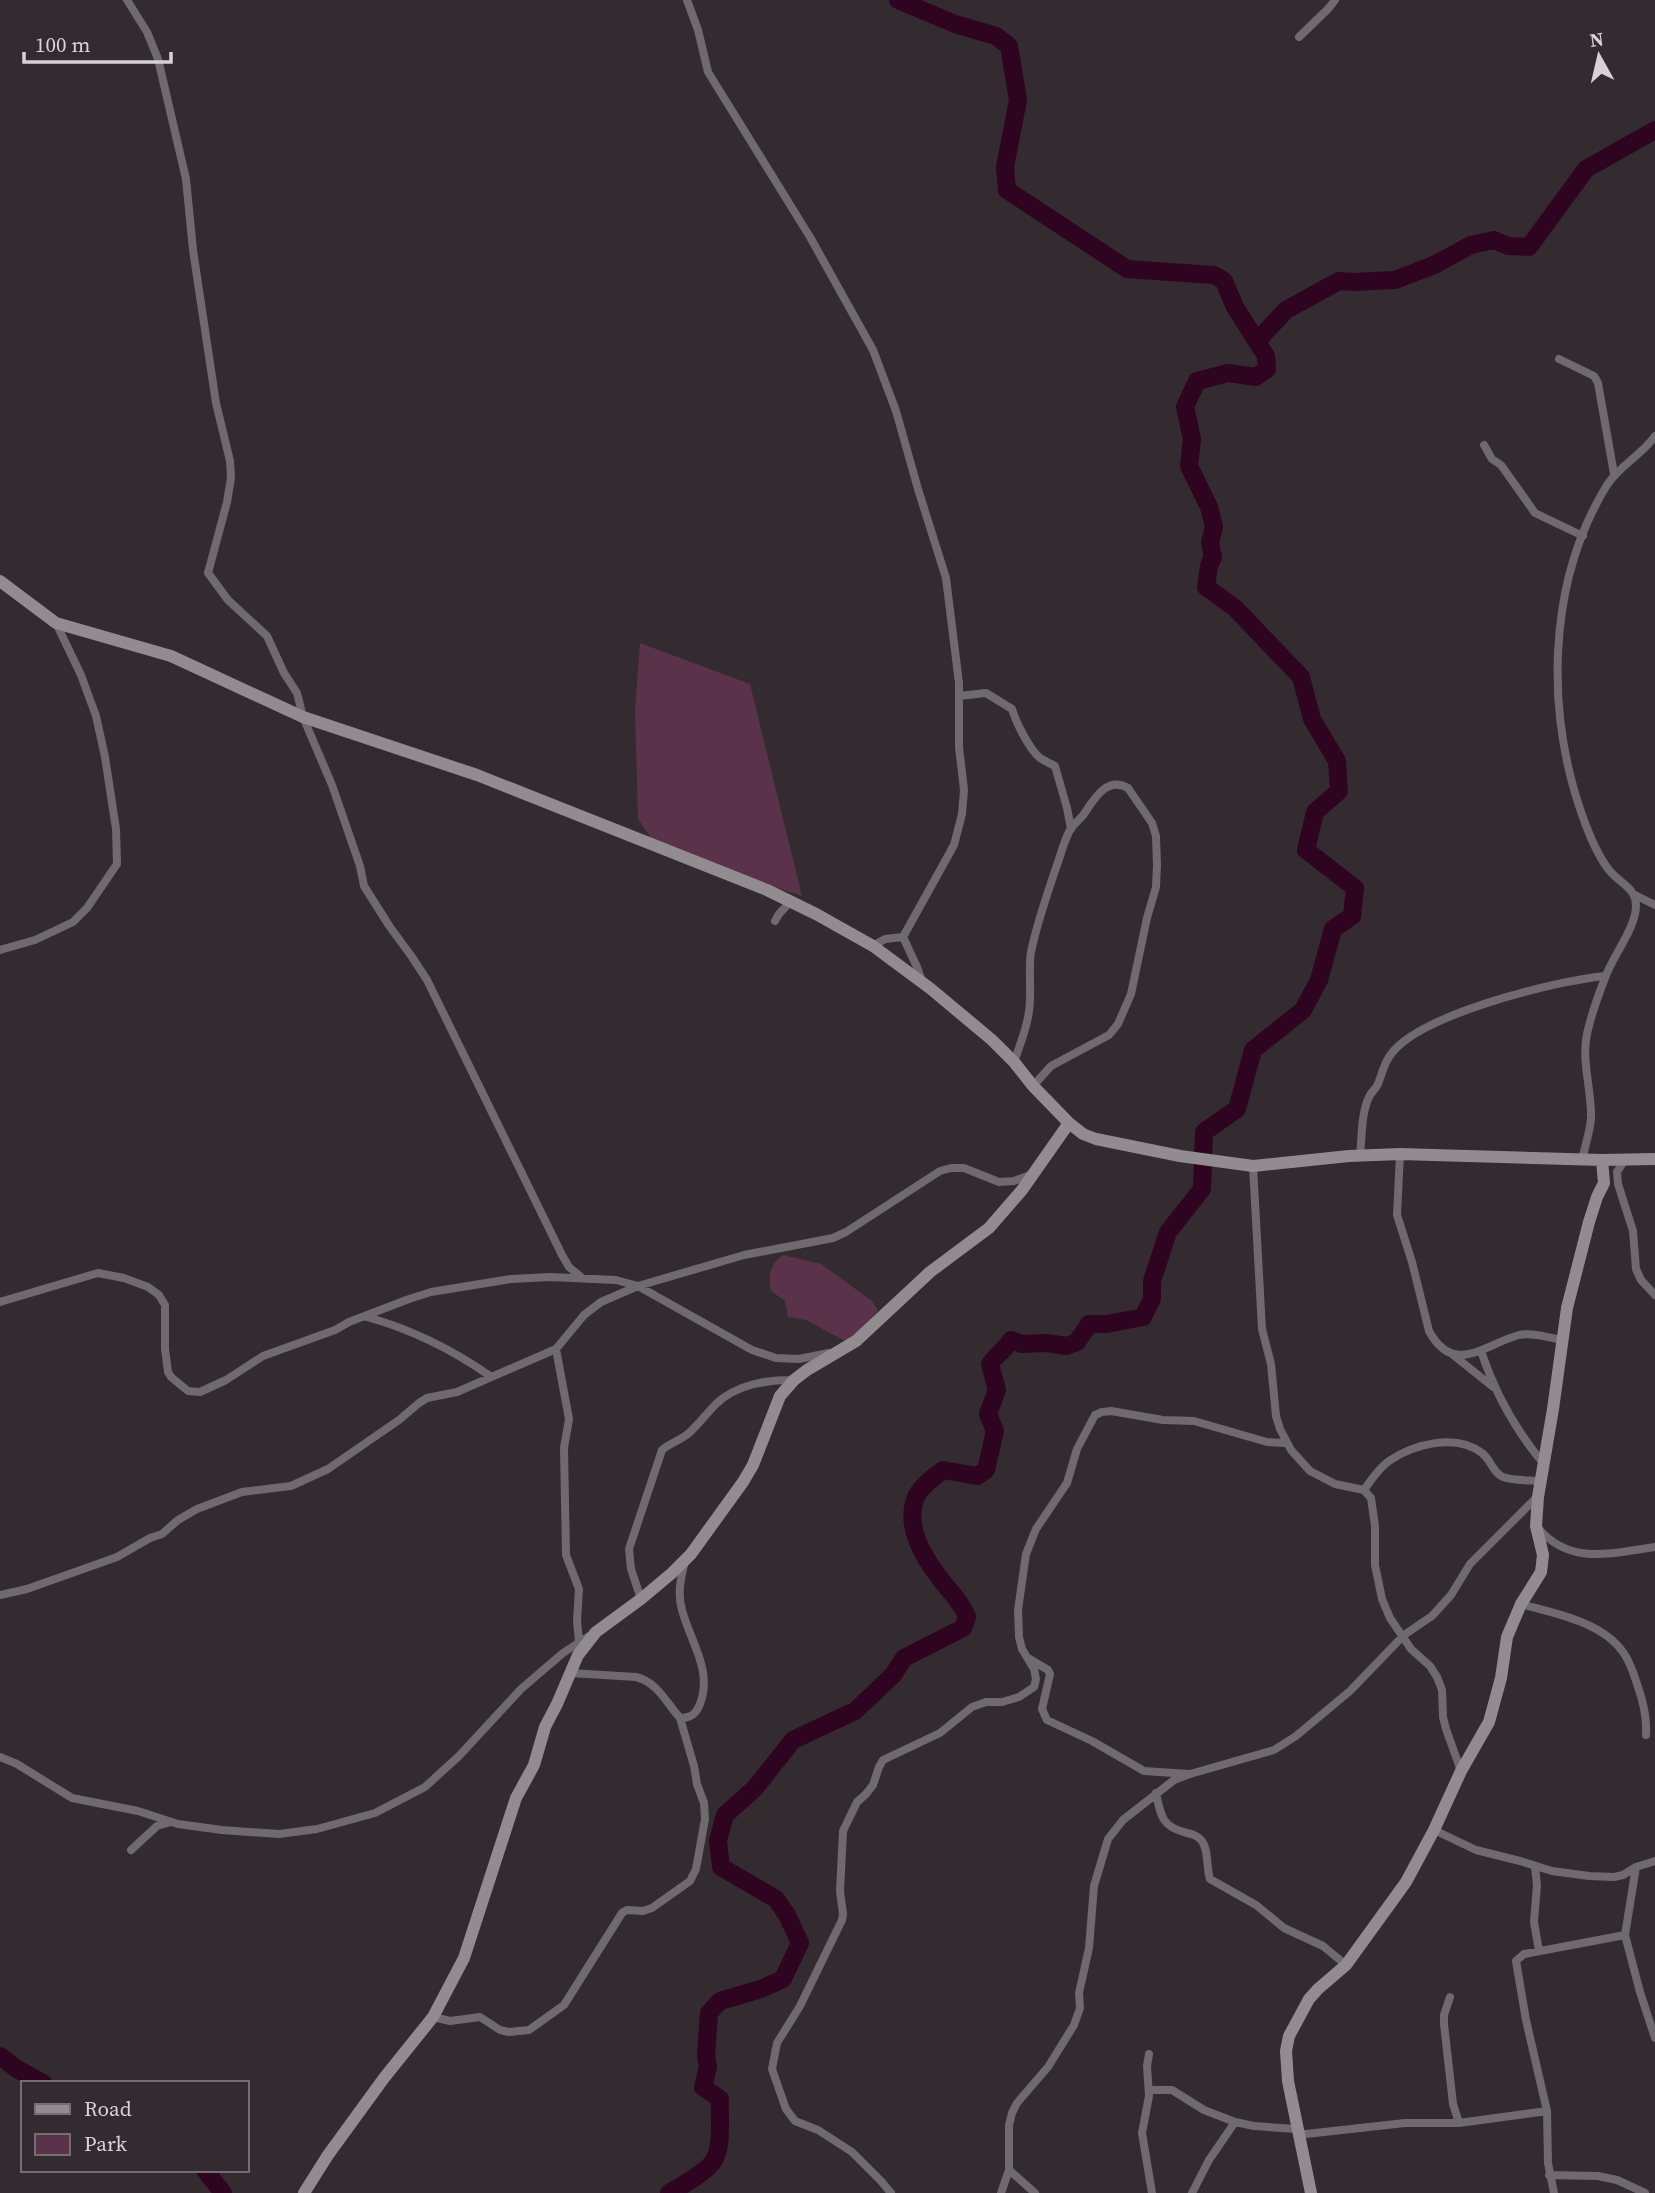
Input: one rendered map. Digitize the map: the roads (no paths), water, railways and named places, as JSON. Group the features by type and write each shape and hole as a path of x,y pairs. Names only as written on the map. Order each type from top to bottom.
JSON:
{"street":[{"path":"127,0 158,59 186,179 193,250 216,403 230,461 231,478 227,502 208,573 228,600 267,636 284,673 297,693 303,717 332,785 365,886 390,928 427,980 562,1255 569,1267 581,1277"},
{"path":"687,0 698,30 708,72 810,237 873,350 896,411 946,578 959,696 958,747 964,790 958,830 949,856 902,937"},
{"path":"1299,37 1335,0"},
{"path":"1559,359 1594,376 1598,383 1614,474"},
{"path":"1655,436 1635,458 1614,474 1583,536 1564,598 1559,681 1568,771 1596,850 1608,869 1635,895 1655,905"},
{"path":"1484,445 1535,513 1583,536"},
{"path":"0,581 56,623 171,656 303,717 477,775 767,890 816,914 873,946 922,981 992,1040 1069,1123 1083,1134 1096,1139 1225,1164 1253,1166 1400,1154 1624,1161 1655,1159"},
{"path":"0,950 36,940 73,922 87,908 117,864 116,829 106,757 96,716 81,675 56,623"},
{"path":"959,696 986,693 1012,709 1015,720 1031,748 1040,758 1055,766 1071,829"},
{"path":"1014,1062 1030,1010 1029,969 1032,950 1044,904 1071,829 1096,794 1115,785 1128,788 1154,830 1157,865 1156,887 1131,994 1118,1024 1109,1035 1051,1066 1033,1087"},
{"path":"1582,1160 1591,1118 1585,1058 1587,1034 1605,976 1637,908 1635,895"},
{"path":"775,921 790,902"},
{"path":"873,946 886,939 902,937"},
{"path":"902,937 918,967 922,981"},
{"path":"1360,1156 1369,1096 1377,1087 1386,1063 1398,1046 1451,1015 1557,984 1605,976"},
{"path":"0,1757 17,1764 72,1798 138,1811 170,1822 279,1833 317,1829 375,1813 425,1787 459,1756 521,1689 579,1641 641,1599 685,1561 743,1482 780,1396 794,1380 856,1341 930,1272 989,1228 1034,1174 1069,1123"},
{"path":"1400,1154 1397,1203 1399,1224 1412,1262 1429,1331 1445,1351 1494,1389"},
{"path":"1311,2193 1286,2066 1289,2036 1309,1999 1346,1965 1406,1882 1461,1771 1489,1722 1501,1678 1507,1637 1543,1563 1536,1526 1538,1497 1567,1308 1583,1243 1604,1183 1602,1160"},
{"path":"1624,1161 1617,1172 1618,1184 1633,1231 1636,1269 1641,1280 1655,1295"},
{"path":"1253,1166 1262,1329 1271,1364 1276,1416 1285,1443 1299,1461 1324,1479 1347,1488 1364,1490 1371,1498 1375,1526 1375,1564 1382,1599 1390,1618 1411,1649 1430,1666 1437,1677 1442,1690 1446,1729 1461,1771"},
{"path":"0,1595 27,1589 117,1557 162,1534 197,1509 242,1492 290,1486 328,1469 419,1403 437,1395 457,1392 556,1349 584,1315 601,1302 638,1286 744,1255 834,1238 940,1171 964,1168 999,1182 1014,1181 1034,1174"},
{"path":"0,1302 98,1273 124,1278 148,1287 159,1295 165,1305 168,1372 188,1391 200,1392 226,1380 263,1356 409,1299 431,1292 511,1279 581,1277 616,1280 638,1286 752,1350 776,1358 799,1359 837,1352"},
{"path":"367,1317 450,1351 490,1376"},
{"path":"1452,1354 1467,1354 1519,1335 1562,1340"},
{"path":"556,1349 569,1419 564,1448 566,1555 579,1589 579,1641"},
{"path":"1481,1350 1494,1389 1526,1443 1544,1464"},
{"path":"641,1599 631,1569 629,1549 662,1450 684,1437 733,1392 772,1380 794,1380"},
{"path":"891,2193 852,2152 818,2130 795,2121 786,2109 772,2068 773,2056 784,2029 800,2006 842,1920 843,1831 857,1802 873,1785 878,1767 890,1756 940,1733 972,1707 986,1702 1019,1698 1034,1687 1036,1679 1018,1637 1018,1610 1026,1554 1036,1529 1068,1483 1077,1449 1094,1415 1111,1411 1163,1420 1194,1421 1266,1442 1285,1443"},
{"path":"1364,1490 1387,1462 1419,1448 1446,1442 1481,1452 1496,1472 1505,1478 1541,1481"},
{"path":"1001,2193 1010,2170 1009,2126 1012,2113 1056,2055 1074,2025 1080,2008 1079,1993 1089,1948 1094,1886 1108,1839 1123,1820 1174,1780 1274,1750 1296,1736 1350,1691 1404,1635 1432,1616 1451,1595 1470,1564 1538,1497"},
{"path":"1536,1526 1551,1542 1564,1550 1618,1553 1655,1547"},
{"path":"680,1718 688,1718 696,1713 702,1700 705,1672 682,1611 679,1595 685,1561"},
{"path":"1521,1604 1573,1619 1615,1642 1632,1666 1646,1710 1646,1735"},
{"path":"304,2193 376,2089 433,2017 464,1958 516,1798 534,1765 545,1727 578,1655 596,1632"},
{"path":"1028,1658 1050,1674 1042,1709 1046,1720 1092,1741 1144,1770 1190,1774"},
{"path":"433,2017 450,2021 480,2017 500,2030 529,2030 564,2005 622,1913 626,1910 643,1911 652,1908 690,1881 696,1869 705,1819 704,1803 680,1718 653,1684 645,1679 636,1676 570,1674"},
{"path":"1156,1793 1164,1822 1173,1830 1196,1835 1201,1840 1210,1879 1255,1905 1284,1928 1323,1946 1346,1965"},
{"path":"131,1850 156,1826 170,1822"},
{"path":"1434,1830 1476,1850 1552,1871 1589,1877 1623,1875 1636,1867 1655,1861"},
{"path":"1535,1866 1537,1885 1534,1922 1539,1951"},
{"path":"1636,1867 1625,1935 1655,2038"},
{"path":"1554,2193 1549,2175 1547,2110 1516,1968 1519,1957 1625,1935"},
{"path":"1450,1997 1444,2025 1453,2104 1459,2123"},
{"path":"1149,2054 1147,2075 1150,2090 1142,2133 1152,2193"},
{"path":"1150,2090 1172,2090 1205,2110 1234,2122 1297,2132 1414,2123 1459,2123 1547,2110"},
{"path":"1192,2193 1209,2160 1234,2122"},
{"path":"1010,2170 1035,2193"},
{"path":"1549,2175 1598,2176 1617,2180 1644,2193"}],"waterway":[{"path":"669,2193 706,2169 714,2160 719,2147 720,2099 703,2087 708,2067 706,2056 709,2013 720,2001 761,1989 783,1979 800,1943 776,1899 721,1867 718,1841 725,1815 755,1788 793,1740 855,1711 893,1675 904,1658 963,1628 967,1617 965,1612 929,1562 914,1531 913,1508 918,1493 943,1470 977,1476 986,1470 995,1431 988,1414 997,1390 990,1364 1011,1340 1022,1344 1067,1346 1077,1342 1089,1324 1107,1324 1143,1317 1152,1299 1152,1281 1168,1232 1202,1189 1204,1132 1237,1109 1253,1050 1303,1010 1319,980 1333,929 1352,916 1355,888 1306,850 1315,812 1339,791 1337,761 1312,719 1301,677 1235,608 1206,587 1213,557 1210,542 1214,527 1209,507 1189,466 1192,439 1185,407 1197,381 1228,373 1256,377 1267,369 1266,356 1235,307 1224,281 1214,275 1127,269 1007,190 1005,167 1018,100 1009,46 996,36 955,24 898,0"},
{"path":"1257,341 1286,310 1339,281 1395,280 1434,265 1471,245 1494,240 1508,246 1529,247 1586,169 1655,130"},
{"path":"0,2056 39,2081"},
{"path":"207,2172 223,2193"}]}
